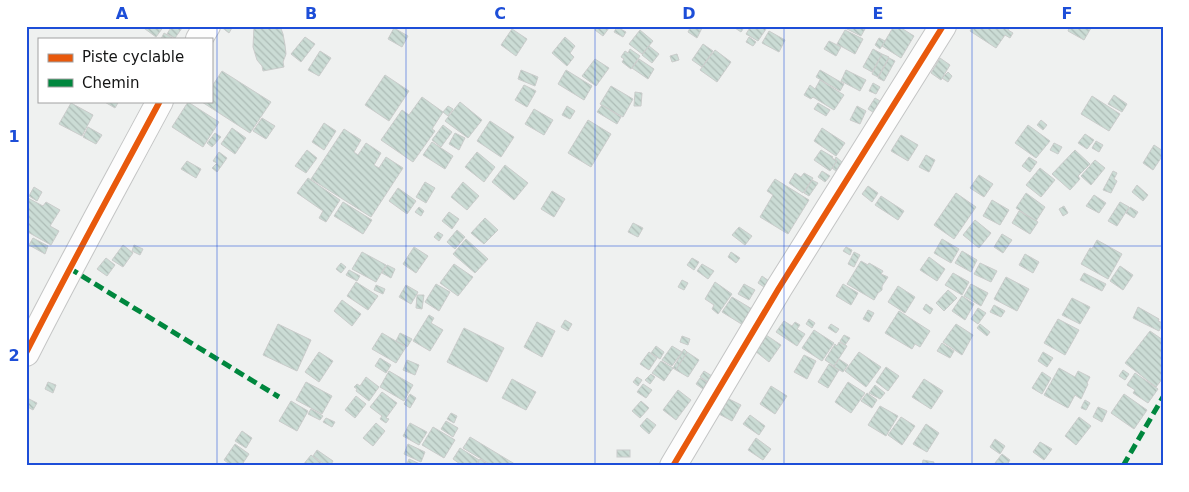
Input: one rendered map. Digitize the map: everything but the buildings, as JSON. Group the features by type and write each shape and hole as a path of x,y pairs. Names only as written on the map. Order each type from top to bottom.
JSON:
{"street":[{"path":"200,38 207,26"},
{"path":"673,466 784,279 943,26"},
{"path":"26,353 69,268 159,102"}],"marked path":[{"path":"69,268 279,397"},
{"path":"1123,466 1163,397"}],"cycle path":[{"path":"673,466 779,288 943,26"},
{"path":"26,353 159,102"}]}
